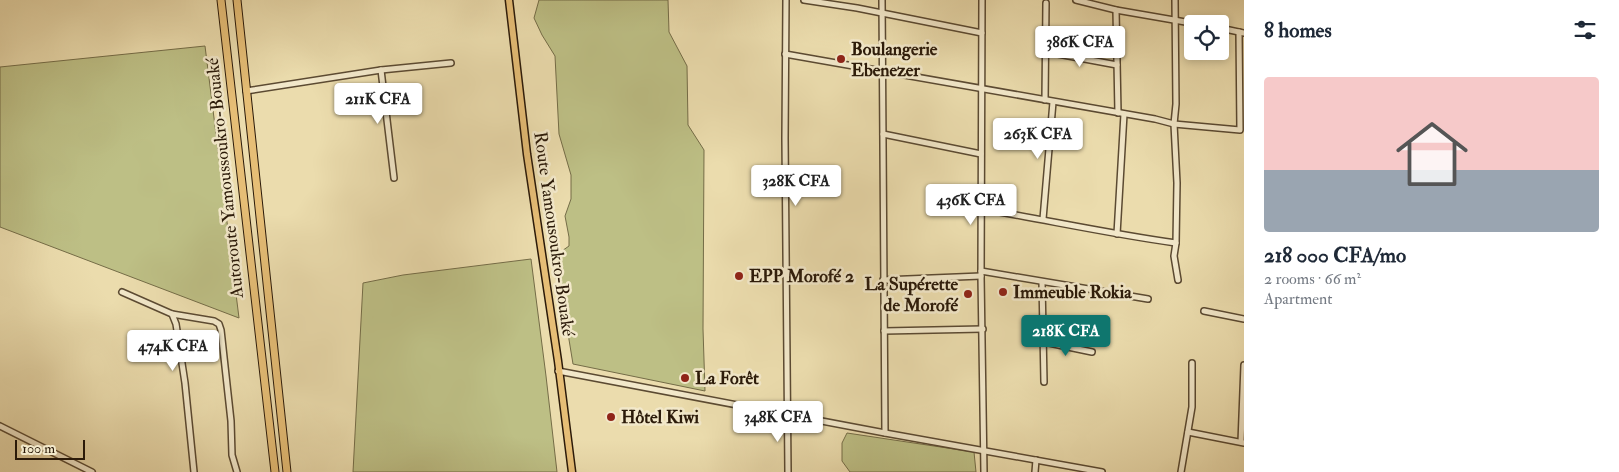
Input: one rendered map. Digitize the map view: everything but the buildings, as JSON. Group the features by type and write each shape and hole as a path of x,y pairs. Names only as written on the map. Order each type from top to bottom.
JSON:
{"highway":[{"name":"Autoroute Yamoussoukro-Bouaké","path":"221,0 275,472"},
{"name":"Autoroute Yamoussoukro-Bouaké","path":"237,0 288,472"}],"main road":[{"name":"Route Yamousoukro-Bouaké","path":"509,0 527,154 572,472"}],"street":[{"path":"786,0 788,472"},
{"path":"804,0 857,8 982,34"},
{"path":"882,0 884,433"},
{"path":"982,0 981,274 984,472"},
{"path":"1040,0 1049,1 1046,100"},
{"path":"1076,0 1116,10 1184,22"},
{"path":"1175,0 1176,104 1174,124 1177,183 1174,256 1178,280"},
{"path":"1116,10 1117,65 1121,114 1117,234"},
{"path":"785,54 1174,124 1240,130 1241,32"},
{"path":"1047,52 1117,65"},
{"path":"246,91 382,70 451,63"},
{"path":"382,70 394,178"},
{"path":"1043,219 1053,102"},
{"path":"882,134 981,154"},
{"path":"982,209 1176,243"},
{"path":"883,280 981,274 1148,299"},
{"path":"1042,282 1044,382"},
{"path":"122,292 172,314 214,321 219,324 231,421 232,456 237,472"},
{"path":"1204,311 1244,319"},
{"path":"172,314 176,324 185,382 194,472"},
{"path":"884,331 983,329"},
{"path":"1044,342 1092,352"},
{"path":"1181,472 1192,407 1192,363"},
{"path":"1188,432 1243,442 1244,365"},
{"path":"558,371 1036,460 1073,470 1102,472"},
{"path":"0,426 82,470 92,472"},
{"path":"1035,472 1036,460"}],"green space":[{"path":"539,0 668,0 669,32 687,66 688,125 704,150 703,329 705,391 573,364 562,297 554,272 554,258 569,246 565,216 571,199 571,175 559,134 555,56 534,18"},
{"path":"205,46 239,318 0,227 0,67"},
{"path":"531,259 557,472 353,472 363,283 403,275"},
{"path":"847,433 974,452 976,472 850,472 842,461 842,443"}],"place":[{"name":"Boulangerie Ebenezer","path":"841,59"},
{"name":"EPP Morofé 2","path":"739,276"},
{"name":"Immeuble Rokia","path":"1003,292"},
{"name":"La Supérette de Morofé","path":"968,294"},
{"name":"La Forêt","path":"685,378"},
{"name":"Hôtel Kiwi","path":"611,417"}]}
